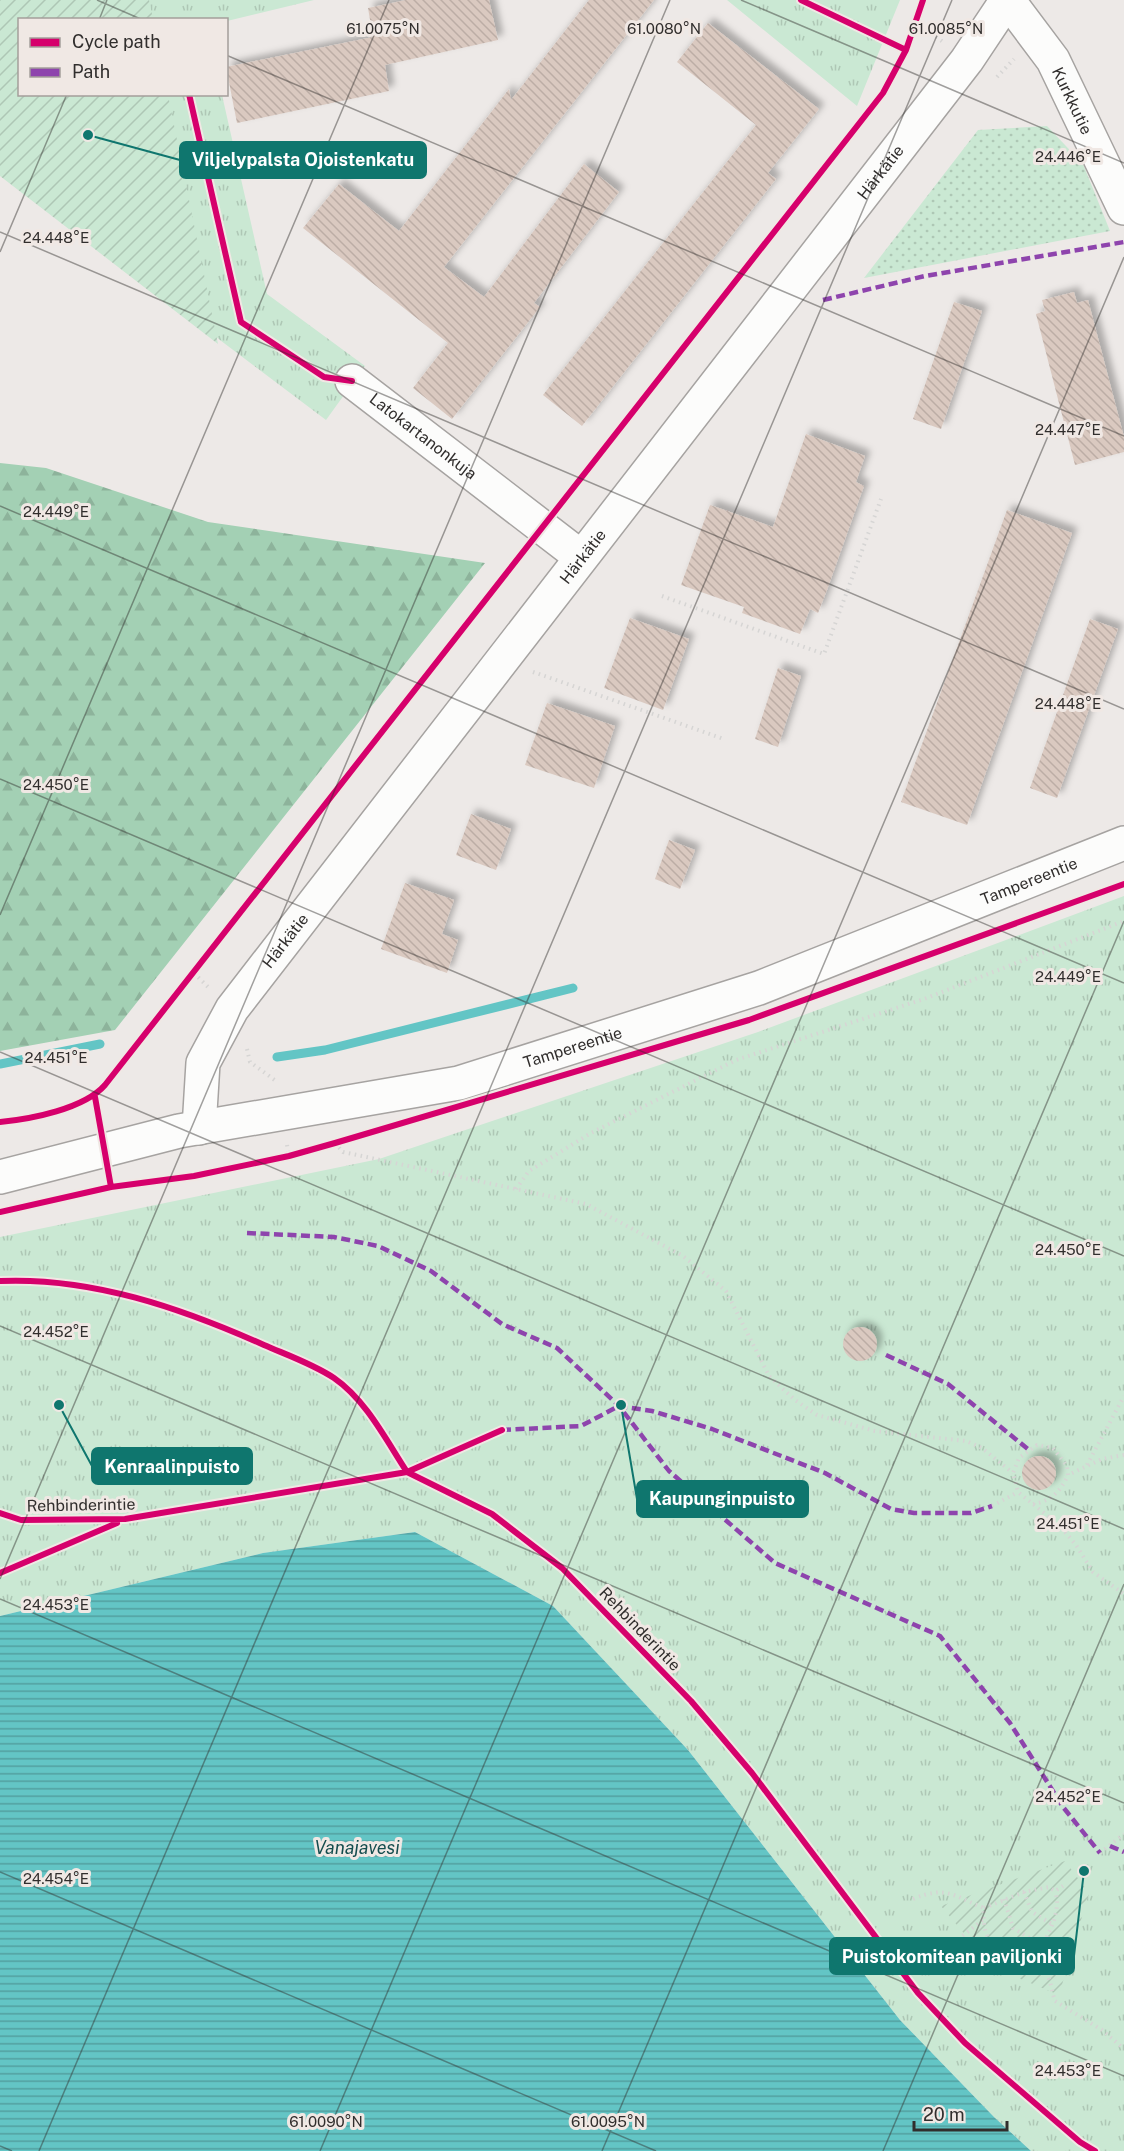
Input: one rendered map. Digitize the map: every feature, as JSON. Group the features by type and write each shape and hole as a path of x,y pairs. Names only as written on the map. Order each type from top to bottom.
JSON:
{"main road":[{"name":"Kurkkutie","path":"1008,0 1053,60 1124,208"},
{"name":"Härkätie","path":"199,1128 203,1063 232,1009 513,671 581,557 967,60 1008,0"},
{"name":"Latokartanonkuja","path":"352,381 581,557"},
{"name":"Tampereentie","path":"0,1177 180,1131 459,1083 759,988 1124,843"}],"path":[{"path":"914,32 920,11"},
{"path":"994,80 1034,36"},
{"path":"663,597 824,654 881,499"},
{"path":"532,672 539,663"},
{"path":"513,671 532,672 724,739"},
{"path":"513,671 532,672"},
{"path":"516,1189 529,1171 591,1133 736,1060 924,999 1124,921"},
{"path":"186,982 201,964"},
{"path":"246,1046 250,1062 276,1079 289,1156"},
{"path":"324,1146 346,1139"},
{"path":"335,1143 343,1152 586,1204 683,1256 726,1291 769,1376 795,1400 818,1415 875,1431 966,1441 982,1448 1013,1473 1018,1492 1059,1525 1076,1545 1093,1572 1124,1594"},
{"path":"279,1158 301,1152"},
{"path":"1087,1466 1124,1396"},
{"path":"1013,1473 1019,1458 1036,1445 1053,1448 1067,1466 1068,1475 1062,1489 1046,1502 1032,1504"},
{"path":"1068,1475 1102,1459 1124,1455"},
{"path":"992,1506 1018,1492"},
{"path":"1100,1853 1124,1834"},
{"path":"1054,1891 1063,1886"},
{"path":"913,1899 930,1892 943,1891 984,1908 1024,1892 1048,1887 1054,1891 1058,1899 1052,1924 1042,1946 1030,1962"},
{"path":"1024,1892 1032,1912 1052,1924"},
{"path":"1004,1899 1012,1928 1042,1946"},
{"path":"984,1908 983,1920 987,1936 998,1950 1030,1962 1046,1974 1055,2001 1102,2030 1124,2049"},
{"path":"953,1943 983,1920"}],"green space":[{"path":"0,0 314,0 228,21 228,18 18,18 18,96 222,96 267,294 365,366 326,420 0,174"},
{"path":"0,0 149,0 153,18 18,18 18,96 168,96 218,344 0,176"},
{"path":"727,0 900,0 857,106"},
{"path":"1047,126 1083,164 1110,231 864,278 978,130"},
{"path":"0,463 46,468 208,522 485,563 115,1030 0,1051"},
{"path":"1124,896 1124,2151 1031,2151 994,2117 900,2020 688,1750 553,1606 415,1532 263,1553 0,1616 0,1237 379,1159 758,1032"},
{"path":"1065,1861 1089,1893 1059,1995 992,1967 941,1906"}],"water":[{"name":"Vanajavesi","path":"415,1532 553,1606 688,1750 900,2020 994,2117 1031,2151 0,2151 0,1616 263,1553"}],"building":[{"path":"406,0 489,0 498,40 385,65 389,91 237,123 228,67 373,37 368,8"},
{"path":"589,0 654,0 444,267 484,297 584,164 619,192 534,303 540,307 452,419 413,388 448,343 303,228 339,184 399,231 509,89 511,100"},
{"path":"708,23 819,109 768,173 776,179 582,426 543,395 756,125 677,62"},
{"path":"1074,292 1077,303 1088,300 1124,437 1124,452 1075,465 1036,314 1045,311 1042,300"},
{"path":"954,302 982,311 941,429 913,419"},
{"path":"806,434 865,456 856,482 864,486 827,590 818,613 810,609 800,634 742,613 744,607 681,585 710,505 773,527"},
{"path":"1007,510 1072,533 967,825 901,802"},
{"path":"630,618 689,639 663,710 604,688"},
{"path":"1090,619 1118,629 1057,798 1030,788"},
{"path":"778,668 801,676 778,747 755,739"},
{"path":"547,703 615,726 594,788 525,765"},
{"path":"471,814 511,829 496,870 456,855"},
{"path":"669,840 695,850 680,889 655,879"},
{"path":"405,883 454,900 442,934 458,940 447,973 381,949"},
{"path":"860,1327 872,1332 877,1344 872,1356 860,1361 848,1356 843,1344 848,1332"},
{"path":"1039,1456 1051,1461 1056,1473 1051,1485 1039,1490 1027,1485 1022,1473 1027,1461"}],"waterway":[{"path":"277,1057 325,1050 573,988"},
{"path":"0,1064 100,1044"}],"marked path":[{"path":"823,300 925,276 1124,242"},
{"path":"247,1233 334,1237 378,1246 431,1271 502,1324 557,1348 619,1406 669,1471 775,1563 940,1636 1010,1723 1063,1807 1100,1853"},
{"path":"886,1355 948,1384 1029,1450"},
{"path":"502,1430 581,1426 619,1406 652,1411 712,1429 825,1473 891,1509 914,1513 971,1513 992,1506"},
{"path":"1110,1846 1124,1852"}],"cycle path":[{"path":"801,0 906,50"},
{"path":"0,1122 41,1115 71,1106 96,1093 105,1085 883,93 906,50 923,0"},
{"path":"189,96 241,322 324,377 352,381"},
{"path":"0,1212 111,1187 194,1176 289,1156 335,1143 749,1020 1124,884"},
{"path":"95,1097 111,1187"},
{"path":"0,1281 68,1284 135,1298 168,1307 233,1331 309,1364 334,1378 356,1397 375,1421 407,1472 502,1430"},
{"name":"Rehbinderintie","path":"0,1513 21,1520 125,1519 407,1472 492,1514 562,1568 691,1701 752,1773 918,1993 965,2043 1080,2142 1095,2151"},
{"name":"Rehbinderintie","path":"0,1573 117,1523"}],"place":[{"name":"Viljelypalsta Ojoistenkatu","path":"88,135"},
{"name":"Kenraalinpuisto","path":"59,1405"},
{"name":"Kaupunginpuisto","path":"621,1405"},
{"name":"Puistokomitean paviljonki","path":"1084,1871"}]}
